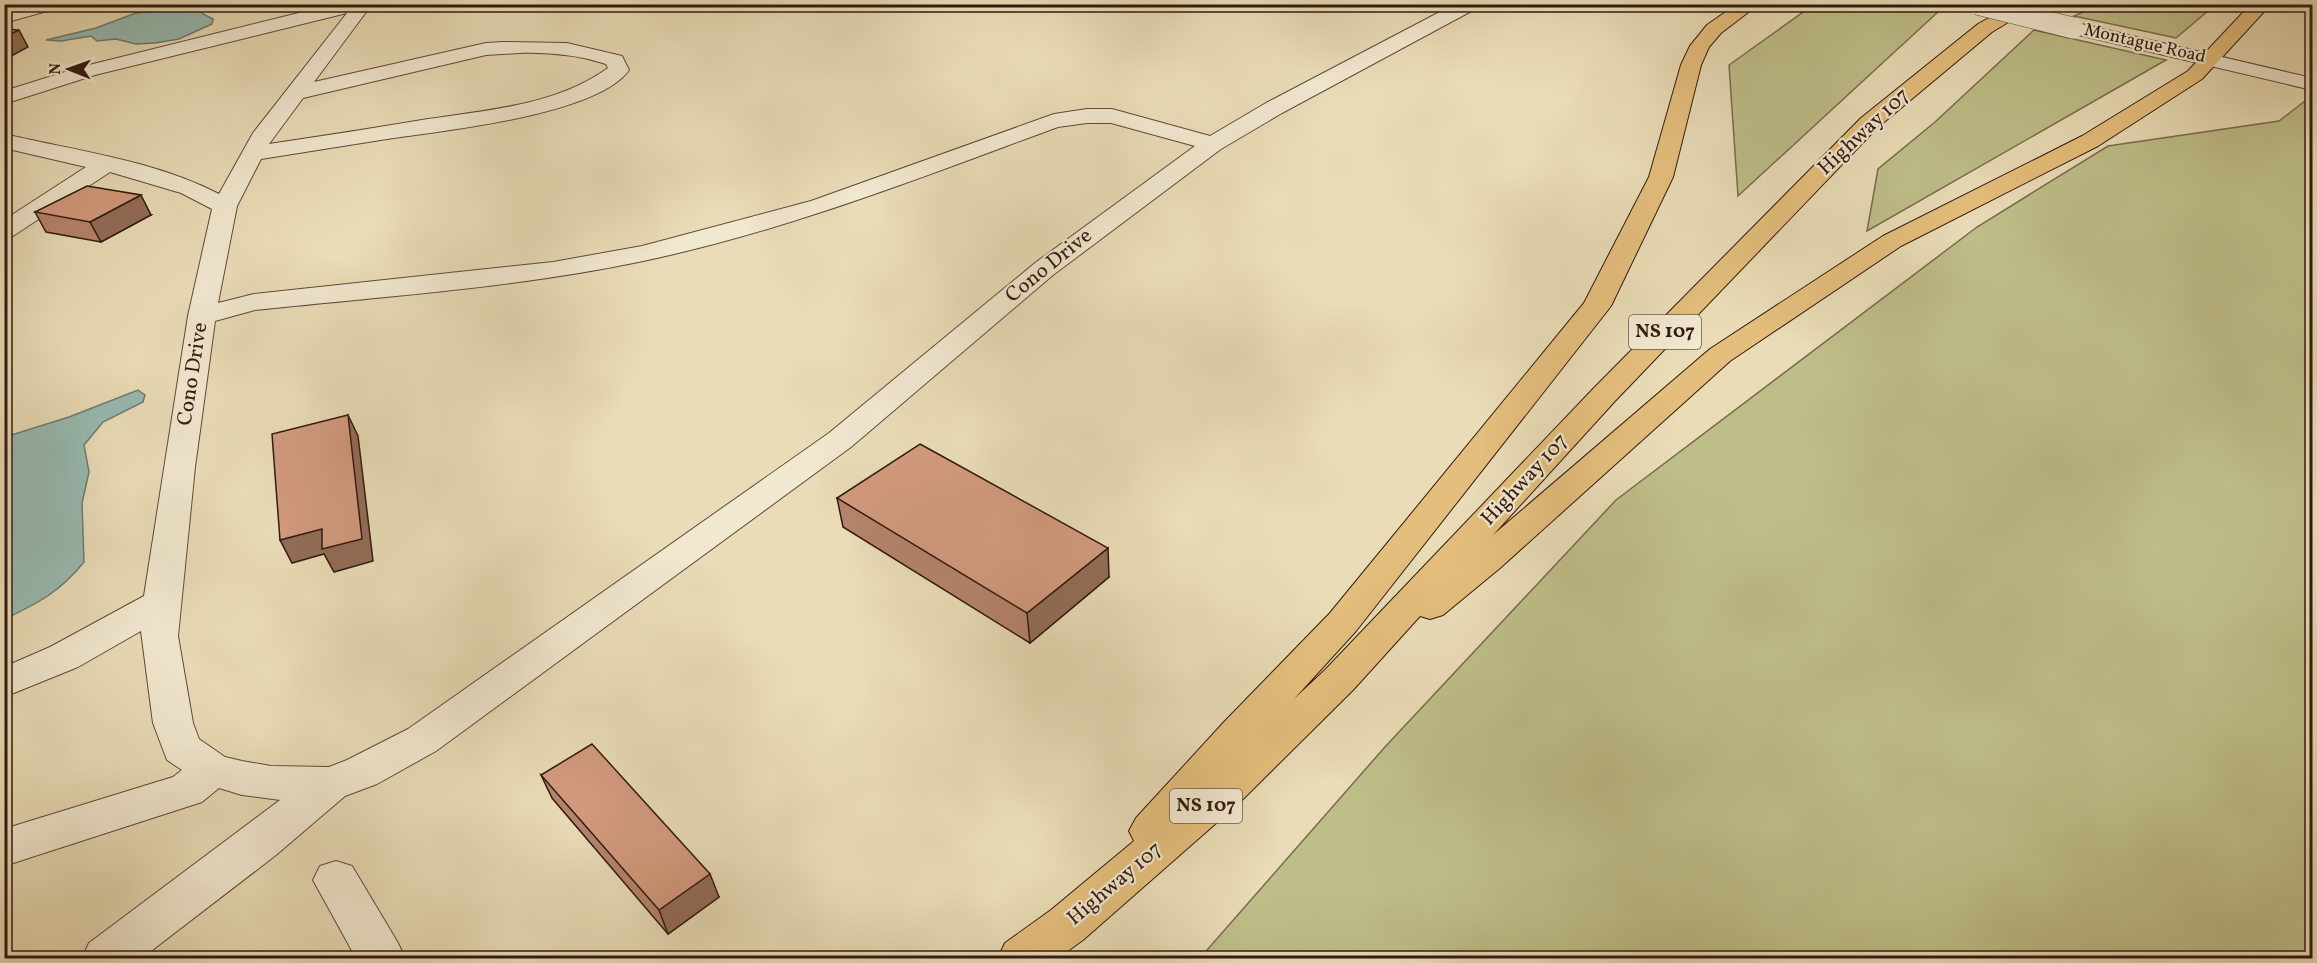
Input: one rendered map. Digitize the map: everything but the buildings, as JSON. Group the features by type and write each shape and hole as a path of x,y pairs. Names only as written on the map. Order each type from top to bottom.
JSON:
{"highway":[{"path":"1067,925 1239,732 1343,622 1598,306 1661,177 1690,65 1714,29 1750,4"},
{"name":"Highway 107","path":"1022,958 1067,925 1224,791 1339,680 1604,394 1869,123 1985,28 2029,4"},
{"path":"1339,680 1487,560 1720,355 1892,241 2090,141 2195,75 2262,4"}],"street":[{"path":"4,10 17,4"},
{"path":"4,17 51,4"},
{"path":"4,98 88,71 362,4"},
{"name":"Cono Drive","path":"362,4 252,154 225,206 202,316 161,603 159,636 173,723 183,749 213,770 271,783 330,783 362,772 422,740 840,440 1044,268 1213,144 1274,108 1470,4"},
{"name":"Montague Road","path":"1977,4 2313,84"},
{"path":"252,154 520,111 588,90 608,81 619,70 615,60 572,49 504,47 486,49 295,93"},
{"path":"202,316 255,302 553,270 644,253 820,206 1054,121 1087,116 1112,116 1213,144"},
{"path":"4,141 108,163 190,188 225,206"},
{"path":"4,231 108,163"},
{"path":"4,682 64,657 161,603"},
{"path":"4,848 187,790 213,770"},
{"path":"106,958 260,842 330,783"},
{"path":"336,880 381,958"}],"green space":[{"path":"1813,5 1912,5 1939,11 1738,196 1729,65"},
{"path":"2098,5 2215,5 2176,38 2074,16"},
{"path":"2034,30 2166,60 1867,231 1878,169 1935,122"},
{"path":"2305,101 2312,102 2312,958 1200,958 1384,748 1616,500 1977,227 2108,146 2279,121"}],"water":[{"path":"174,5 197,5 203,14 213,19 212,24 179,39 155,43 136,44 116,39 97,41 91,36 61,41 46,40 96,28 136,13 164,10"},
{"path":"138,390 145,395 143,402 103,422 84,445 89,472 82,503 84,562 48,596 5,619 5,437 69,417"}]}
